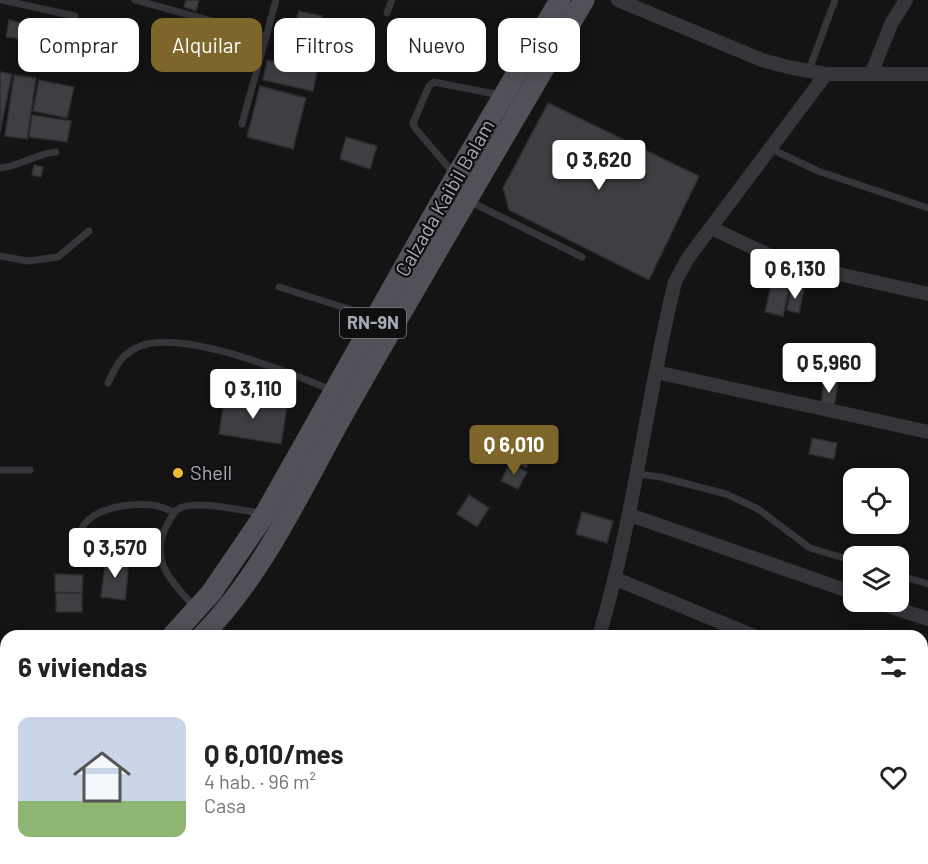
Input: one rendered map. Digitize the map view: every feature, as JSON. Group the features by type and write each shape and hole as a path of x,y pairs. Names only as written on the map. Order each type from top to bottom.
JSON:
{"main road":[{"name":"Calzada Kaibil Balam","path":"177,630 236,560 265,514 456,177 560,0"},
{"name":"Calzada Kaibil Balam","path":"207,630 248,579 273,539 584,0"}],"street":[{"path":"618,0 762,60 826,74 872,72 928,74"},
{"path":"872,72 891,24 906,0"},
{"path":"601,630 616,579 630,515 675,282 688,258 826,74"},
{"path":"711,228 784,262 928,294"},
{"path":"656,372 928,432"},
{"path":"630,515 843,589"},
{"path":"616,579 739,630"},
{"path":"907,612 928,619"}],"lane":[{"path":"2,0 75,16"},
{"path":"135,0 266,36"},
{"path":"242,124 276,0"},
{"path":"387,13 392,0"},
{"path":"809,70 835,0"},
{"path":"456,177 415,128 414,123 429,86 434,82 505,96"},
{"path":"769,148 818,171 928,208"},
{"path":"0,168 11,167 39,153 56,152"},
{"path":"467,200 582,257"},
{"path":"0,256 28,261 58,257 89,231"},
{"path":"279,287 376,318"},
{"path":"108,383 118,361 137,347 161,342 192,345 248,358 334,391"},
{"path":"0,470 30,470"},
{"path":"638,474 661,477 726,494 758,509 810,548 843,558"},
{"path":"91,563 81,551 79,538 82,524 93,516 110,508 134,504 154,505 174,512"},
{"path":"196,609 166,575 158,551 164,529 174,512 183,507 201,506 265,514"},
{"path":"909,578 928,584"}],"building":[{"path":"186,0 199,0 196,11 184,7"},
{"path":"299,11 322,16 322,18 297,18"},
{"path":"9,20 18,22 18,39 6,37"},
{"path":"267,60 274,62 274,72 317,72 313,91 263,80"},
{"path":"0,72 12,74 0,132"},
{"path":"14,75 36,78 27,139 5,136"},
{"path":"39,80 74,87 67,118 33,111"},
{"path":"260,86 306,98 293,149 247,137"},
{"path":"548,103 699,176 649,280 509,210 503,188"},
{"path":"32,115 71,121 67,142 29,137"},
{"path":"346,137 377,146 370,169 340,159"},
{"path":"34,165 43,167 41,177 32,175"},
{"path":"772,281 790,285 783,316 765,312"},
{"path":"791,287 804,289 799,313 787,310"},
{"path":"824,381 838,383 834,407 821,405"},
{"path":"225,396 287,406 281,444 219,434"},
{"path":"812,438 837,443 834,459 809,454"},
{"path":"520,447 534,455 526,468 513,460"},
{"path":"510,463 527,472 518,489 501,481"},
{"path":"469,495 489,508 477,527 457,514"},
{"path":"582,512 613,521 607,543 576,534"},
{"path":"106,558 129,561 125,600 101,597"},
{"path":"55,574 83,575 82,593 55,592"},
{"path":"56,593 82,593 82,612 56,612"}],"place":[{"name":"Shell","path":"178,473"}]}
